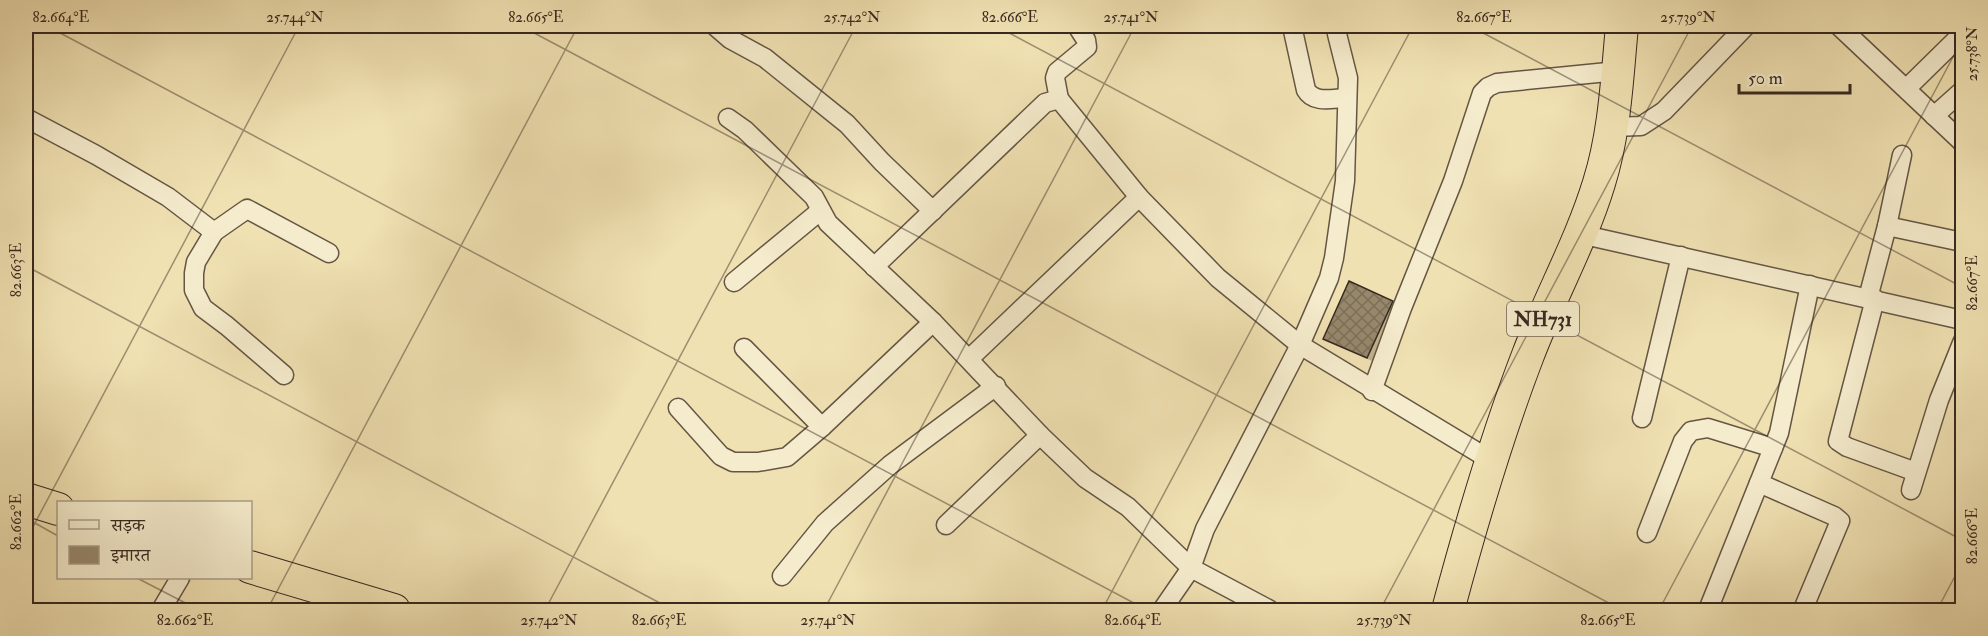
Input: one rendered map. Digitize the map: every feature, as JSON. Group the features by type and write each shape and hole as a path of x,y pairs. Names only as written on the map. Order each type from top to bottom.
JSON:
{"highway":[{"name":"NH731","path":"1448,610 1475,512 1528,354 1580,234 1599,182 1612,127 1622,26"},
{"path":"26,499 57,509"},
{"path":"252,568 393,610"}],"street":[{"path":"715,26 730,39 765,58 848,124 882,162 933,211"},
{"path":"1077,26 1086,40 1087,47 1057,72 1055,78 1059,99 1139,197 1218,278 1300,345 1372,391 1492,461"},
{"path":"1292,26 1309,96 1316,99 1347,98"},
{"path":"1162,610 1191,568 1205,529 1300,345 1329,278 1345,181 1348,78 1337,34 1340,26"},
{"path":"1612,127 1641,126 1664,111 1746,26"},
{"path":"1839,26 1962,142"},
{"path":"1906,88 1962,34"},
{"path":"1372,391 1402,308 1453,181 1482,93 1497,83 1618,71"},
{"path":"1934,116 1962,91"},
{"path":"874,267 1045,103 1059,99"},
{"path":"26,118 168,197 214,232"},
{"path":"728,118 745,130 814,197 828,223 933,322 1040,435 1092,484 1128,507 1191,568 1270,610"},
{"path":"1902,155 1838,441 1847,447 1917,472"},
{"path":"969,359 1139,197"},
{"path":"284,375 227,326 202,308 194,290 196,262 214,232 247,209 329,252"},
{"path":"734,282 820,211"},
{"path":"1887,226 1962,242"},
{"path":"1580,234 1962,320"},
{"path":"1642,418 1682,256"},
{"path":"1708,610 1779,433 1810,285"},
{"path":"678,408 721,456 733,462 758,462 787,457 822,428 933,322"},
{"path":"1911,490 1939,400 1962,344"},
{"path":"744,348 822,428"},
{"path":"782,576 825,523 890,465 996,386"},
{"path":"1647,533 1683,441 1691,431 1708,428 1773,448"},
{"path":"946,525 1040,435"},
{"path":"1759,483 1834,516 1840,521 1804,607"},
{"path":"161,610 179,579"}],"building":[{"path":"1349,281 1393,301 1367,358 1323,339"}]}
